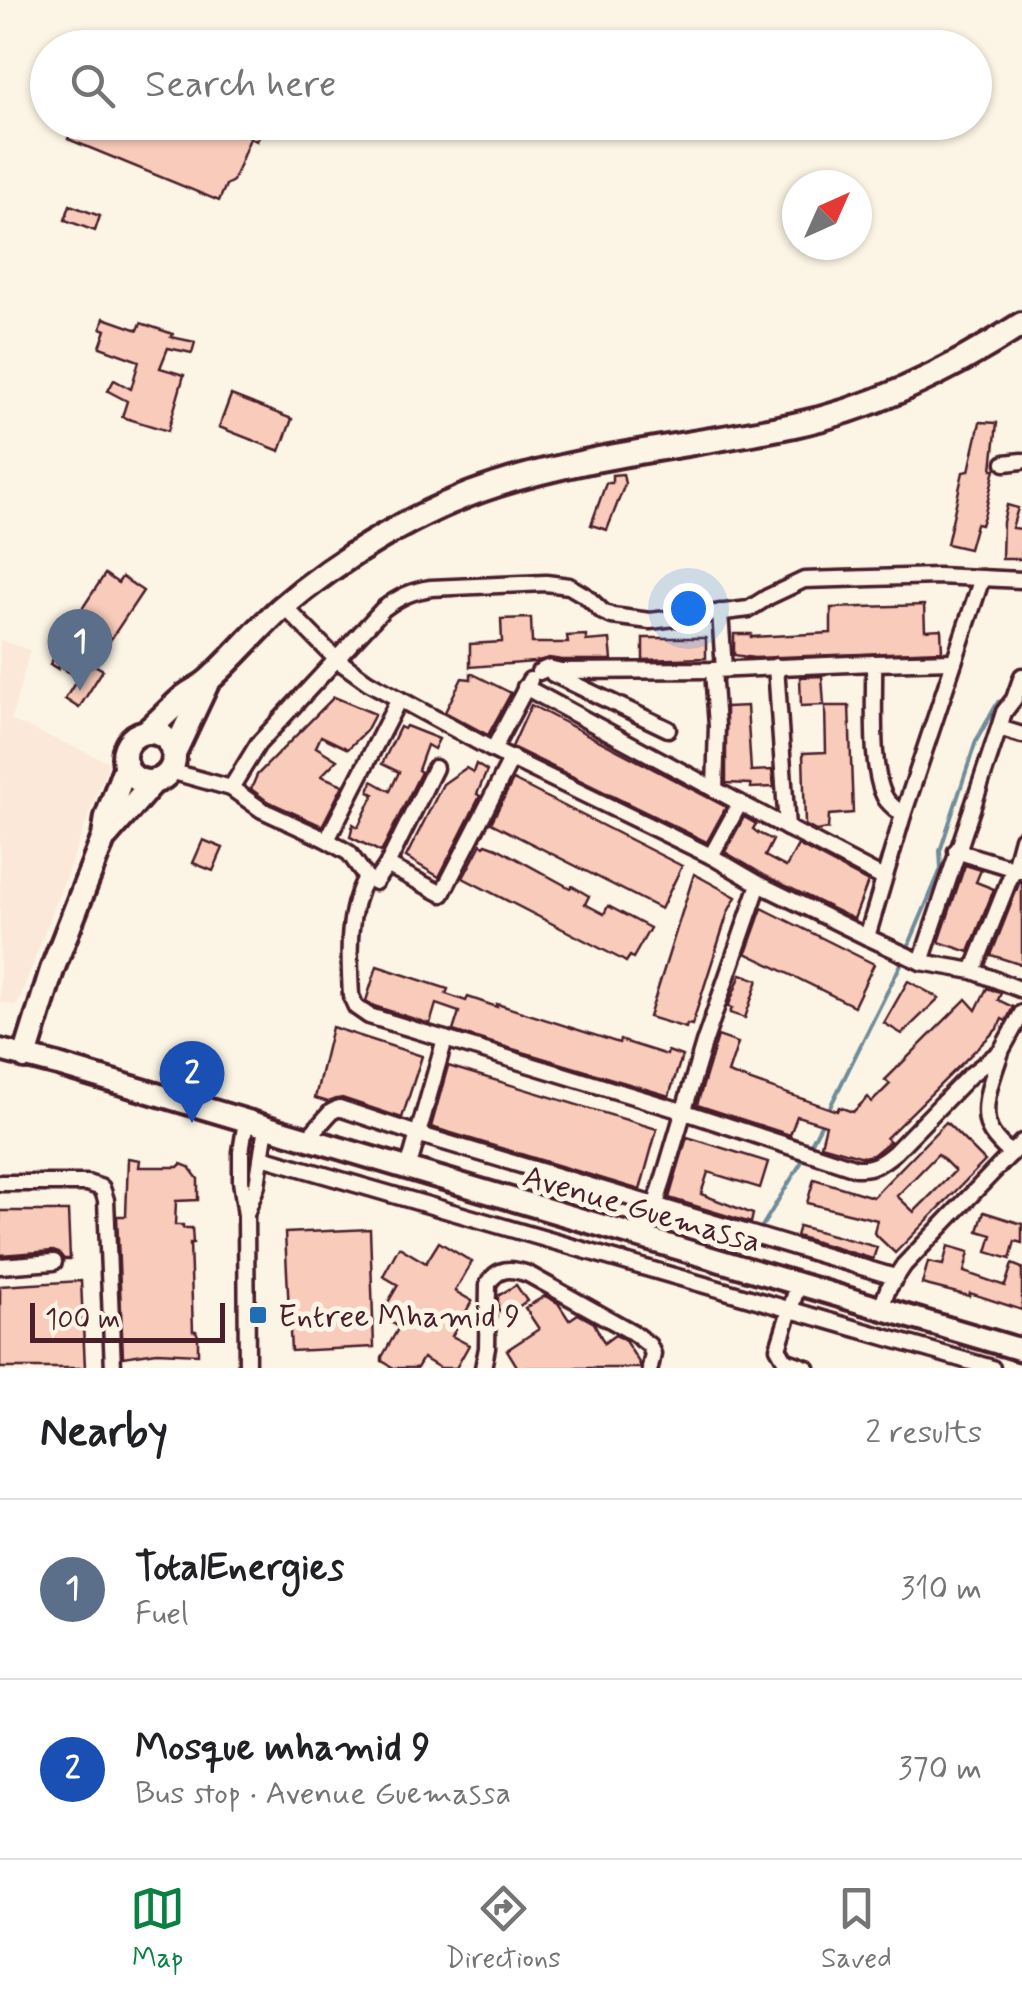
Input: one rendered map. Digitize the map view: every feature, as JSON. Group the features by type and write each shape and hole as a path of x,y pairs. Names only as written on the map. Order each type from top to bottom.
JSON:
{"main road":[{"path":"26,1057 52,970 104,838 126,766 128,744 208,681 284,606 334,569 440,507 494,486 600,458 796,425 846,412 937,374 1022,324"},
{"path":"104,838 166,769 208,681"},
{"path":"146,732 162,736 171,744 166,769"},
{"path":"126,766 136,778 166,769"},
{"name":"Avenue Guemassa","path":"0,1050 1022,1350"}],"street":[{"path":"1005,463 1022,460"},
{"path":"231,788 258,744 336,658 384,609 412,591 546,583 568,586 604,612 650,621 749,609 804,580 938,576 1022,580"},
{"path":"867,937 903,814 982,578"},
{"path":"284,606 348,669 493,750 921,962 973,971 1022,990"},
{"path":"715,790 720,612"},
{"path":"493,750 525,686 548,668 719,669 954,661"},
{"path":"874,663 880,787 887,802 903,814"},
{"path":"776,666 787,828"},
{"path":"540,672 560,676 668,729"},
{"path":"921,962 1004,712 1014,700 1022,676"},
{"path":"525,686 883,878"},
{"path":"327,840 399,700"},
{"path":"999,728 1022,735"},
{"path":"387,865 442,894 512,758"},
{"path":"166,769 231,788 262,810 349,853 366,877 375,882 435,768"},
{"path":"711,856 740,803"},
{"path":"973,971 1018,870 1022,838"},
{"path":"956,851 1018,870"},
{"path":"366,877 352,916 350,996 356,1007 369,1016 856,1168 870,1169 883,1162 970,1076 1001,1051"},
{"path":"645,1240 682,1112 759,884"},
{"path":"1010,1154 991,1133 986,1120 1001,1051 1022,1015"},
{"path":"408,1170 445,1039"},
{"path":"306,1139 339,1108 895,1277"},
{"path":"246,1215 262,1158 256,1124"},
{"path":"248,1368 246,1215 240,1182 241,1152 256,1124"},
{"path":"880,1308 895,1277 1022,1142"},
{"path":"262,1158 992,1368"},
{"path":"0,1183 87,1184 96,1185 106,1194 113,1368"},
{"path":"0,1266 54,1262"},
{"path":"483,1368 488,1284 493,1275 514,1268 632,1332 649,1345 653,1354 650,1368"},
{"path":"798,1285 778,1348 786,1360 807,1368"}],"shaded area":[{"path":"0,640 30,650 11,720 109,762 17,1006 0,1002"}],"building":[{"path":"70,140 249,140 233,181 226,185 219,201"},
{"path":"70,205 100,216 95,231 65,220"},
{"path":"104,318 138,330 141,323 173,334 171,337 195,342 192,353 168,348 160,368 184,375 168,431 122,417 127,401 108,391 114,380 131,389 139,361 100,347 106,330 101,328"},
{"path":"231,395 292,419 280,451 219,427"},
{"path":"980,422 997,423 995,469 985,513 981,525 976,524 969,549 947,544 963,472 969,471"},
{"path":"623,474 625,484 607,530 591,525 606,483 612,483 612,475"},
{"path":"1007,505 1018,508 1012,528 1022,529 1022,559 1002,559"},
{"path":"105,574 118,583 122,577 143,591 111,639 88,623 70,650 103,670 79,708 65,699 78,678 50,664"},
{"path":"924,605 925,630 941,629 942,651 754,658 734,655 734,634 751,637 831,633 831,608"},
{"path":"531,618 532,643 568,643 567,636 586,635 586,641 610,639 612,660 549,658 470,667 470,644 502,642 501,619"},
{"path":"643,638 706,638 706,658 643,660"},
{"path":"471,673 511,693 488,735 445,712 462,678 471,679"},
{"path":"822,676 824,705 801,706 800,677"},
{"path":"334,697 375,714 366,731 348,749 321,736 316,747 337,760 321,776 343,785 322,826 267,801 251,789 257,775"},
{"path":"531,705 726,807 707,842 512,747"},
{"path":"747,706 751,771 772,770 774,787 726,783 726,707"},
{"path":"825,706 849,706 853,813 829,815 828,829 816,831 805,825 803,753 826,752"},
{"path":"400,727 439,739 434,749 427,745 418,770 421,772 381,852 350,837 353,824 358,827 374,794 369,792 372,781 390,791 399,772 382,764"},
{"path":"476,764 487,771 477,794 480,796 439,877 406,857 443,784 466,768 473,772"},
{"path":"513,780 682,866 661,909 491,823"},
{"path":"744,817 756,824 753,829 758,833 773,840 765,856 786,867 798,845 868,882 854,919 725,852"},
{"path":"203,840 223,848 213,871 193,863"},
{"path":"481,844 497,848 572,886 589,896 585,904 604,914 608,906 650,928 633,958 630,956 626,962 463,878"},
{"path":"965,865 981,870 976,882 994,889 969,952 939,942"},
{"path":"694,874 736,897 692,1025 687,1024 686,1028 649,1017"},
{"path":"1022,881 1022,965 991,955"},
{"path":"762,908 874,964 854,1006 746,953"},
{"path":"377,966 448,989 446,994 466,1001 468,997 497,1004 619,1043 620,1040 682,1056 669,1096 453,1031 459,1012 436,1004 430,1024 374,1006 366,1001"},
{"path":"741,974 758,980 745,1018 730,1013 732,1008 728,1007"},
{"path":"908,981 939,998 902,1034 884,1023"},
{"path":"987,988 1001,993 998,1000 1013,1007 1006,1021 1002,1019 998,1028 873,1155 863,1157 821,1145 826,1125 797,1116 790,1135 697,1105 718,1036 738,1043 728,1073 837,1111 839,1107 853,1112 868,1097 872,1102 890,1084 885,1080 966,999 976,1010"},
{"path":"332,1027 422,1056 402,1118 342,1098 328,1102 315,1098"},
{"path":"448,1066 657,1129 640,1190 431,1127"},
{"path":"946,1122 985,1161 895,1253 874,1233 877,1220 807,1203 814,1179 873,1197","holes":["938,1154 955,1171 914,1212 897,1196"]},
{"path":"687,1137 768,1162 760,1188 708,1172 701,1194 753,1214 751,1223 669,1198"},
{"path":"128,1158 140,1160 139,1167 181,1164 189,1167 198,1179 198,1200 176,1201 175,1225 192,1228 193,1331 198,1336 198,1354 157,1352 123,1357 117,1216 126,1216"},
{"path":"0,1211 68,1211 70,1259 53,1251 0,1255"},
{"path":"984,1212 1022,1224 1022,1243 1015,1241 1010,1259 987,1252 992,1235 978,1231"},
{"path":"799,1226 877,1247 873,1259 796,1236"},
{"path":"370,1229 374,1347 291,1351 285,1233"},
{"path":"439,1242 472,1262 455,1291 472,1301 452,1336 469,1345 456,1368 440,1368 423,1358 417,1368 394,1368 382,1357 399,1327 380,1316 398,1285 383,1276 399,1247 426,1263"},
{"path":"948,1246 969,1252 964,1272 1005,1286 1012,1264 1022,1268 1022,1310 970,1293 969,1296 922,1284 928,1262 943,1265"},
{"path":"81,1281 85,1368 0,1368 0,1286"},
{"path":"516,1285 527,1301 504,1316 498,1308 498,1296"},
{"path":"545,1296 558,1303 569,1320 578,1314 594,1323 604,1343 615,1335 624,1339 640,1368 518,1368 507,1350 539,1329 525,1308"}],"waterway":[{"path":"908,947 941,869 940,851 976,741 998,702 1009,699"},
{"path":"827,1113 902,962"},
{"path":"811,1144 823,1121"},
{"path":"758,1233 804,1158"}],"place":[{"name":"TotalEnergies","path":"80,691"},
{"name":"Mosque mhamid 9","path":"192,1123"},
{"name":"Entree Mhamid 9","path":"258,1315"}]}
